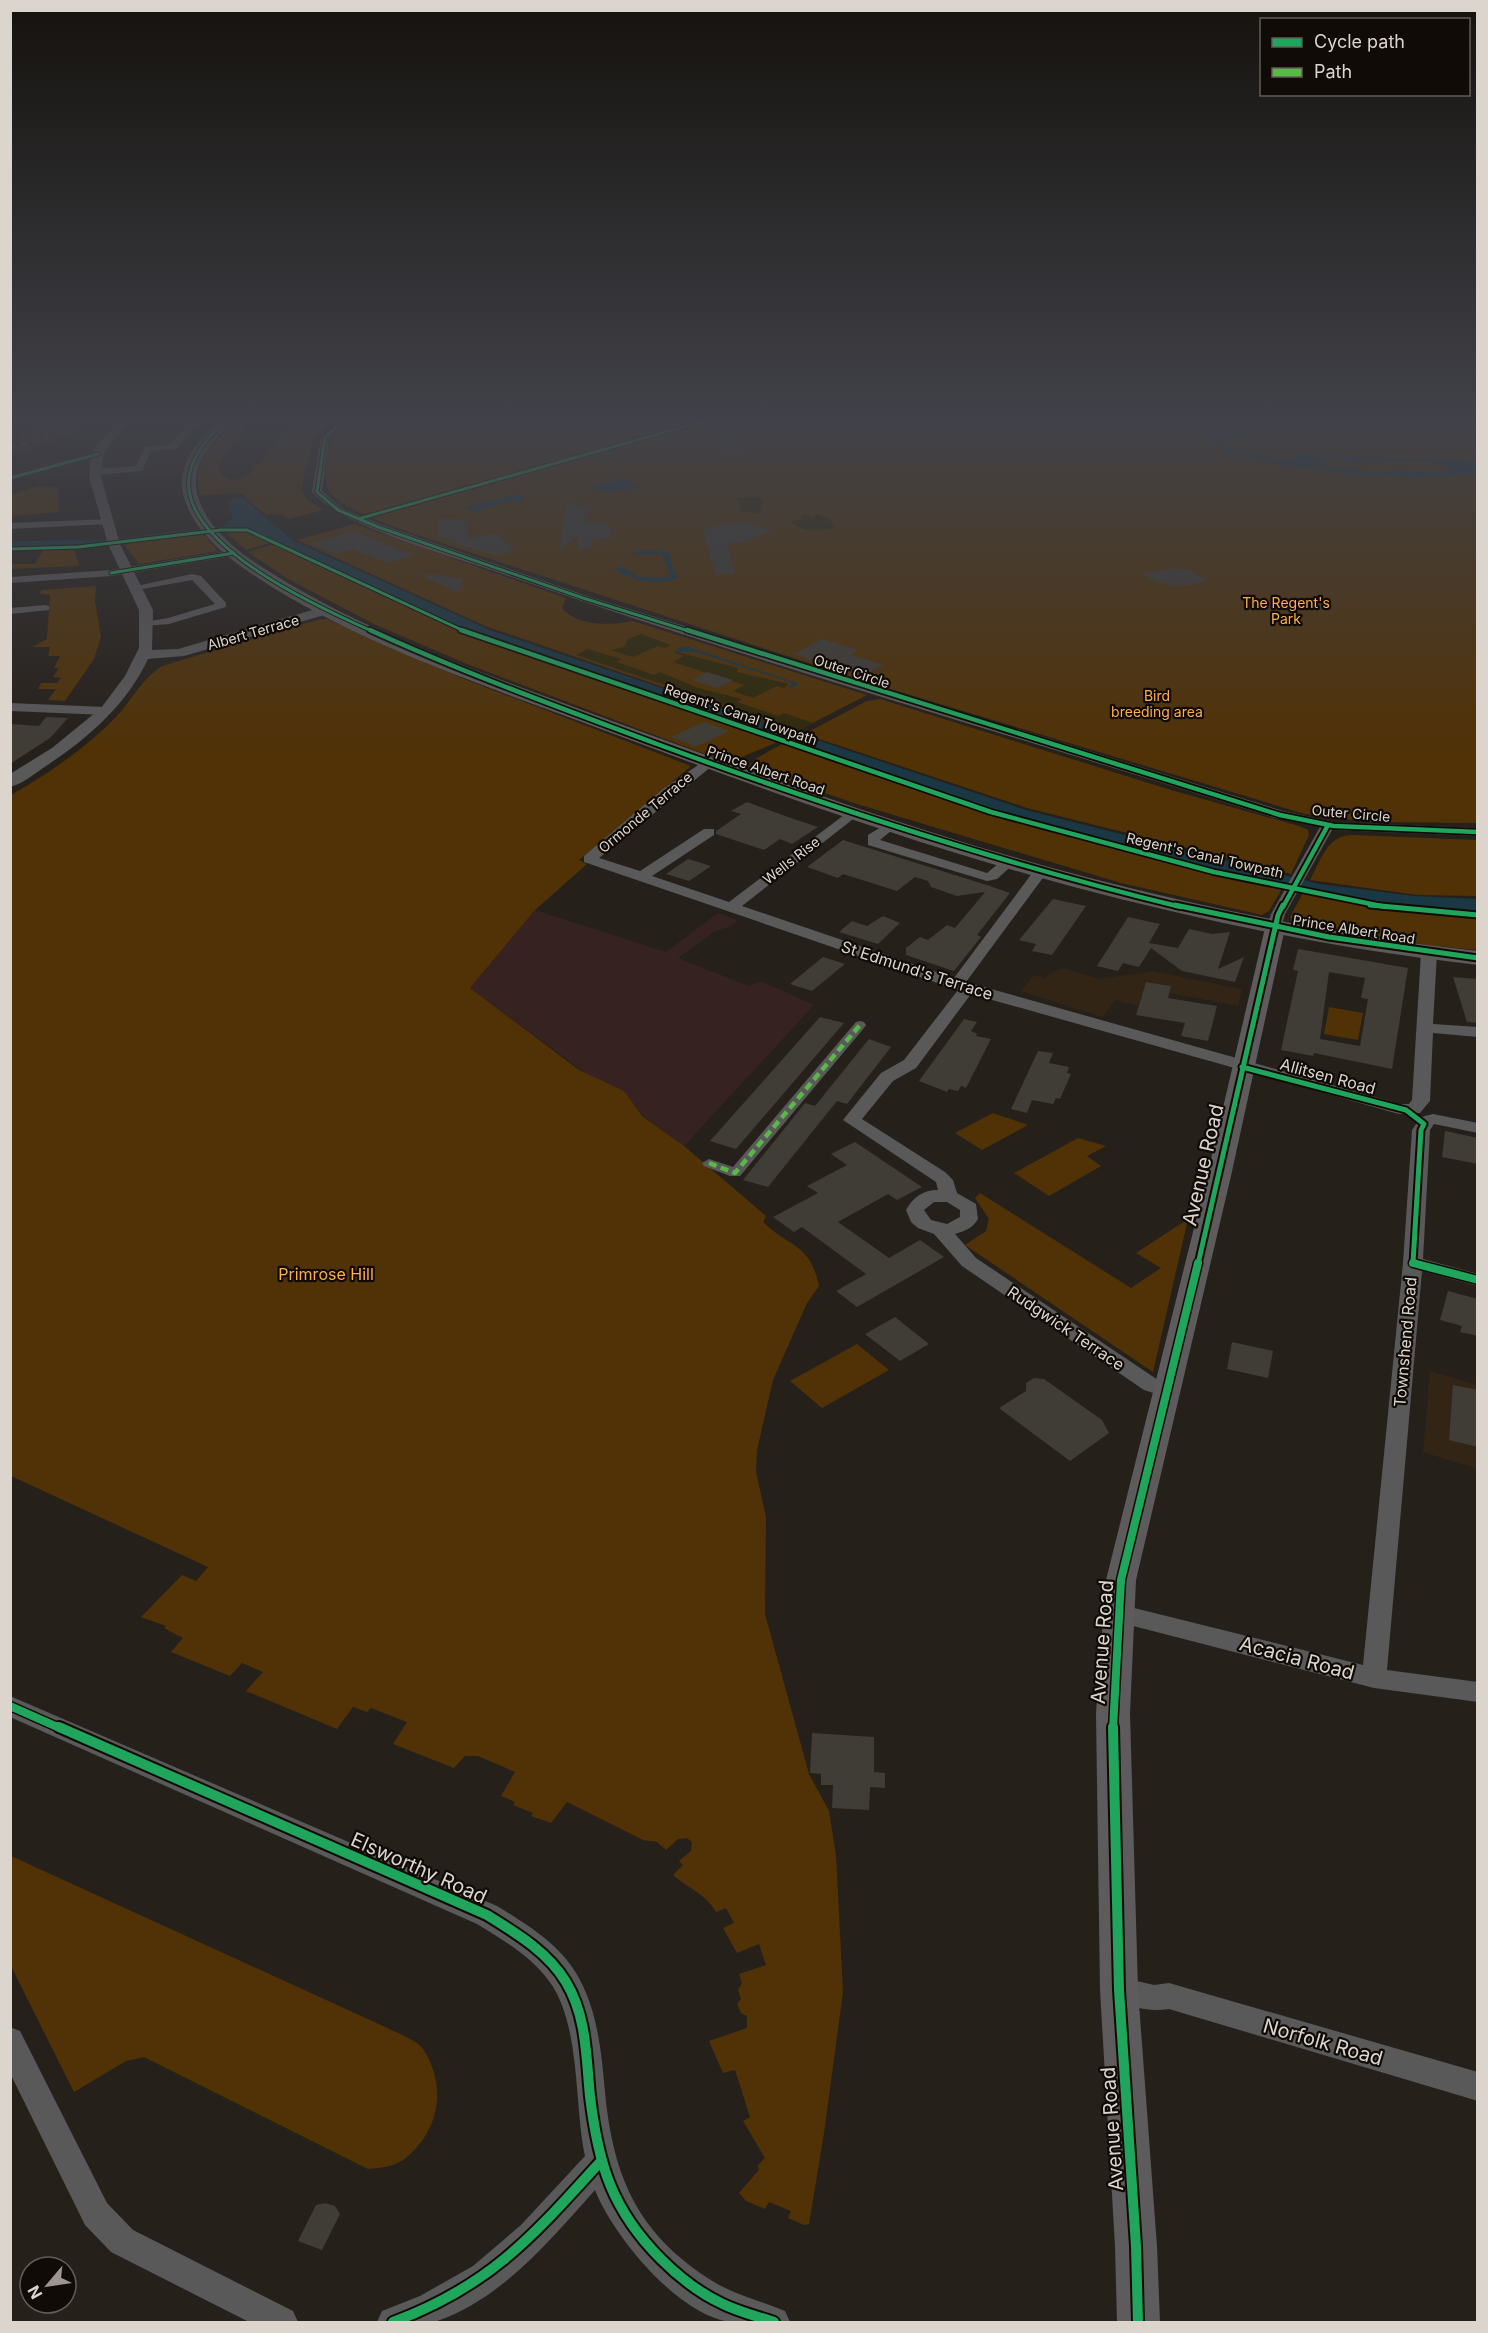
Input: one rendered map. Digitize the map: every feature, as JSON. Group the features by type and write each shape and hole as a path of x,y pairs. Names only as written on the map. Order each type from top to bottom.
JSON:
{"main road":[{"name":"Prince Albert Road","path":"209,529 234,553 284,587 326,610 462,670 707,763 852,813 1041,871 1278,919 1429,953 1478,958"},
{"name":"Avenue Road","path":"1138,2322 1136,2246 1119,1990 1113,1713 1121,1580 1219,1176 1242,1066 1278,919"}],"street":[{"path":"10,782 58,751 106,711 140,662 148,624 146,610 109,529"},
{"name":"Outer Circle","path":"386,529 583,598 1252,806 1328,825 1478,832"},
{"path":"10,611 35,594 129,571 234,553"},
{"path":"137,587 197,578 222,605 170,621 148,624"},
{"path":"10,580 35,594 45,608"},
{"name":"Albert Terrace","path":"140,662 179,653 326,610"},
{"path":"10,707 106,711"},
{"name":"Ormonde Terrace","path":"595,861 589,859 668,792 707,763"},
{"name":"Wells Rise","path":"730,908 852,813"},
{"path":"1278,919 1328,825"},
{"path":"641,877 709,832"},
{"name":"St Edmund's Terrace","path":"595,861 962,986 1242,1066"},
{"path":"950,1196 944,1180 939,1176 852,1120 887,1077 910,1064 1041,871"},
{"path":"1429,953 1426,1028 1478,1032"},
{"path":"709,1163 735,1173 860,1025"},
{"name":"Allitsen Road","path":"1242,1066 1406,1110 1416,1108 1420,1103 1426,1028"},
{"name":"Townshend Road","path":"1374,1678 1413,1263 1421,1130 1424,1124 1433,1119 1478,1128"},
{"path":"931,1196 950,1196 969,1208 969,1219 958,1227 941,1230 927,1226 918,1220 915,1208 918,1203 931,1196"},
{"name":"Rudgwick Terrace","path":"941,1230 969,1262 1151,1385 1166,1390"},
{"path":"1413,1263 1478,1280"},
{"name":"Acacia Road","path":"1118,1613 1374,1678 1478,1692"},
{"name":"Elsworthy Road","path":"10,1706 487,1915 530,1942 566,1982 583,2026 589,2060 591,2109 601,2161 615,2202 625,2220 640,2239 678,2275 715,2301 774,2322"},
{"name":"Norfolk Road","path":"1119,1990 1154,1998 1169,1996 1478,2087"},
{"path":"10,2041 96,2214 122,2241 282,2322"},
{"path":"393,2322 442,2304 473,2287 507,2260 601,2161"}],"shaded area":[{"path":"535,910 666,952 718,913 738,920 731,926 714,932 678,958 749,986 761,981 814,1005 684,1146 470,988"},
{"path":"1064,968 1099,979 1153,971 1242,989 1238,1006 1169,993 1171,986 1146,982 1138,1006 1116,1000 1102,1017 1021,991 1034,975 1045,979 1050,973"},
{"path":"1430,1371 1477,1385 1477,1469 1423,1452"}],"green space":[{"path":"337,529 368,529 566,598 562,608 577,619 586,622 606,624 633,621 867,695 795,732 485,626 297,540"},
{"name":"The Regent's Park","path":"401,529 1477,529 1477,823 1371,822 1305,814 870,683"},
{"path":"223,530 244,530 273,542 246,550"},
{"path":"202,533 218,551 139,564 124,544"},
{"path":"274,544 457,630 778,742 739,758 718,759 467,664 374,624 288,579 248,552"},
{"path":"74,549 79,566 11,569 11,564 35,564 43,550"},
{"path":"96,586 95,601 101,637 94,659 65,701 48,700 56,689 38,689 41,683 57,683 61,678 53,677 59,668 54,668 60,656 48,656 50,647 32,647 47,639 50,595 40,594 41,590"},
{"name":"Primrose Hill","path":"327,619 464,679 691,766 579,860 587,864 535,910 470,988 579,1070 624,1091 642,1116 684,1146 766,1216 763,1222 804,1254 815,1272 819,1286 807,1303 773,1380 757,1450 756,1472 766,1517 765,1614 809,1774 829,1811 836,1855 843,1992 809,2224 804,2225 788,2218 791,2211 769,2202 765,2209 746,2201 739,2193 759,2170 758,2165 765,2158 743,2121 750,2117 735,2070 723,2073 709,2041 747,2028 747,2016 741,2013 737,2004 741,1999 738,1990 742,1983 739,1974 766,1965 759,1944 737,1953 723,1928 734,1923 726,1908 716,1912 702,1896 673,1875 683,1865 679,1861 691,1851 692,1842 687,1838 678,1839 666,1850 657,1842 643,1840 567,1802 551,1823 531,1816 533,1813 513,1805 515,1802 501,1796 515,1772 478,1756 465,1756 454,1768 393,1744 407,1722 371,1708 367,1712 353,1707 337,1729 246,1691 263,1672 242,1663 230,1676 171,1652 183,1638 164,1628 166,1626 141,1617 182,1575 196,1581 208,1567 11,1476 11,795 51,770 89,742 112,721 148,678 162,666"},
{"path":"880,699 1171,790 1299,826 1308,830 1309,835 1291,874 1027,808 804,734 867,701"},
{"path":"782,744 1038,829 1282,889 1269,911 1262,915 1121,883 857,804 748,767 757,758"},
{"path":"1343,836 1477,840 1477,896 1417,895 1310,880 1330,844"},
{"path":"1303,893 1371,907 1477,916 1477,950 1428,945 1292,921 1290,917"},
{"path":"1329,1007 1363,1013 1358,1040 1324,1034"},
{"path":"993,1113 1028,1125 982,1150 955,1133"},
{"path":"1078,1138 1106,1146 1087,1156 1101,1166 1049,1196 1014,1173"},
{"path":"980,1193 1131,1288 1161,1268 1136,1253 1188,1219 1153,1372 965,1245 986,1231 989,1219 975,1198"},
{"path":"857,1344 889,1370 822,1408 790,1381"},
{"path":"11,1856 420,2045 431,2064 437,2094 436,2109 425,2137 403,2160 386,2167 368,2169 144,2057 126,2061 74,2092 11,1966"}],"sand":[{"path":"641,634 671,645 665,648 658,646 633,657 611,650 624,647 628,639"},
{"path":"588,649 621,659 617,662 654,675 660,672 698,688 742,699 737,702 778,716 784,713 813,723 799,730 576,655"},
{"path":"675,653 738,668 737,672 789,684 784,688 777,686 753,698 733,691 744,685 673,662 684,656"}],"water":[{"path":"198,529 279,529 292,540 492,631 1026,810 1319,884 1415,896 1477,899 1477,913 1363,902 1243,876 1005,815 461,630 247,530 222,529 81,546 11,548 10,541 103,540"},
{"path":"654,550 669,553 674,572 679,577 662,582 645,581 614,569 621,566 639,577 670,577 662,554 634,555 633,552"},
{"path":"682,647 689,647 800,684 787,689 793,683 696,652 673,652"}],"building":[{"path":"437,529 468,529 467,539 495,533 515,550 497,556 454,543 458,542 437,535"},
{"path":"563,529 610,529 611,538 591,540 592,548 578,549 577,536 560,549"},
{"path":"706,529 766,529 772,531 742,542 727,544 735,573 716,575 703,534"},
{"path":"354,530 414,555 388,563 352,549 335,554 311,544"},
{"path":"1173,568 1189,570 1207,580 1191,585 1174,586 1158,582 1142,574"},
{"path":"426,573 463,579 459,593 425,577"},
{"path":"823,639 858,650 850,655 884,665 866,674 856,674 793,654"},
{"path":"707,672 733,680 717,688 692,680"},
{"path":"46,717 68,718 50,738 10,764 10,724 39,726"},
{"path":"704,722 729,731 696,747 671,737"},
{"path":"747,802 818,827 792,844 780,839 764,850 716,834 716,831 741,814 731,811"},
{"path":"843,840 1010,893 977,935 981,937 954,971 906,955 906,948 920,937 928,940 947,925 955,928 985,892 957,896 931,887 928,881 915,877 897,891 843,874 838,878 807,867"},
{"path":"688,859 711,866 689,881 666,874"},
{"path":"1053,899 1086,906 1052,955 1032,951 1036,944 1019,940"},
{"path":"883,916 900,923 878,944 839,932 852,921 867,926"},
{"path":"1128,917 1160,924 1149,943 1178,948 1189,929 1212,934 1230,932 1218,969 1244,957 1235,982 1182,971 1151,948 1139,967 1123,963 1118,971 1097,966"},
{"path":"1298,949 1408,968 1392,1069 1314,1053 1313,1056 1281,1050 1298,971 1293,970","holes":["1329,972 1365,978 1361,998 1368,999 1360,1046 1320,1039"]},
{"path":"823,957 845,964 812,991 790,984"},
{"path":"1453,977 1478,979 1478,1023 1467,1022"},
{"path":"1146,982 1171,986 1168,998 1217,1006 1208,1041 1181,1036 1185,1023 1136,1015"},
{"path":"820,1017 844,1023 736,1149 710,1141"},
{"path":"964,1019 977,1022 971,1031 977,1034 976,1036 991,1039 966,1088 961,1086 958,1091 949,1089 947,1092 919,1081"},
{"path":"869,1039 891,1047 847,1104 837,1101 768,1187 743,1180 805,1103 815,1106"},
{"path":"1038,1051 1053,1053 1049,1063 1069,1067 1067,1073 1071,1074 1060,1099 1056,1098 1053,1104 1032,1100 1027,1113 1011,1109"},
{"path":"1445,1131 1478,1138 1478,1164 1442,1157"},
{"path":"855,1142 922,1187 897,1200 888,1194 838,1222 889,1258 920,1240 944,1257 857,1307 836,1291 866,1274 802,1227 794,1232 773,1217 818,1193 807,1186 847,1165 831,1154"},
{"path":"1448,1291 1478,1299 1478,1336 1460,1332 1462,1326 1440,1320"},
{"path":"895,1317 929,1344 900,1361 865,1334"},
{"path":"1232,1342 1273,1351 1268,1378 1227,1369"},
{"path":"1034,1378 1044,1379 1102,1420 1109,1433 1070,1461 999,1408 1026,1391 1026,1383"},
{"path":"1453,1385 1478,1390 1478,1447 1449,1440"},
{"path":"812,1733 874,1737 874,1772 885,1773 885,1788 870,1787 869,1810 832,1808 833,1785 821,1785 821,1774 810,1773"},
{"path":"325,2203 335,2206 340,2214 322,2250 298,2241 316,2205"}],"marked path":[{"path":"709,1163 735,1173 860,1025"}],"cycle path":[{"path":"209,529 242,560 281,586 322,608 407,647 692,757 887,825 1084,883 1230,918 1378,945 1478,958"},
{"path":"383,529 583,598 1280,815 1334,826 1478,832"},
{"name":"Regent's Canal Towpath","path":"10,549 78,547 221,530 247,530 460,630 991,812 1214,872 1368,905 1478,915"},
{"path":"111,573 234,553"},
{"path":"1138,2322 1136,2246 1119,1990 1113,1713 1121,1580 1219,1176 1278,915 1328,825"},
{"path":"1242,1067 1406,1110 1424,1124 1421,1130 1413,1263 1478,1280"},
{"path":"10,1706 487,1915 541,1952 566,1982 579,2013 586,2044 595,2134 605,2176 621,2211 647,2245 694,2288 729,2307 774,2322"},
{"path":"393,2322 427,2309 484,2277 532,2236 601,2161"}],"park label":[{"name":"Bird breeding area","path":"1157,704"}]}
